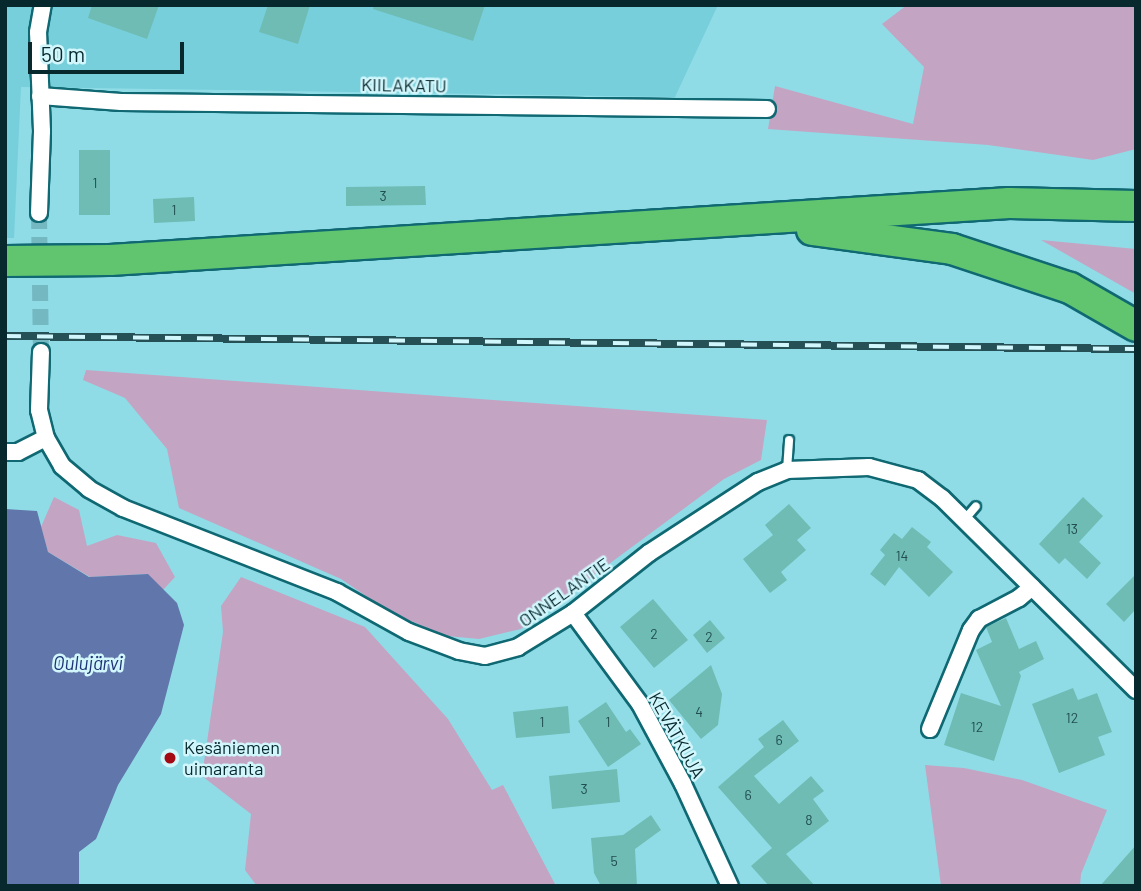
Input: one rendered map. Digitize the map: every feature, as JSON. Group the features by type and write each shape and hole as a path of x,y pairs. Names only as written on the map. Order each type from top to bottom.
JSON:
{"highway":[{"path":"5,261 110,260 1009,203 1136,206"},
{"path":"753,221 952,249 1070,288 1136,326"}],"street":[{"path":"39,213 43,131 38,32 43,5"},
{"name":"KIILAKATU","path":"40,96 121,102 767,109"},
{"name":"ONNELANTIE","path":"41,352 39,410 46,438 62,466 89,489 123,508 337,592 408,632 459,651 485,656 518,647 573,614 649,553 758,482 787,470 832,466 892,471 918,480 964,520 1136,690"},
{"path":"5,452 19,452 46,438"},
{"path":"930,729 971,630 979,619 1019,598 1032,587"},
{"name":"KEVÄTKUJA","path":"573,614 640,704 683,784 730,886"}],"lane":[{"path":"787,470 789,440"},
{"path":"964,520 976,506"}],"shaded area":[{"path":"5,5 718,5 675,97 21,87 14,238 5,238"},
{"path":"907,5 1136,5 1136,149 1093,160 988,145 768,129 775,86 913,124 924,67 882,24"},
{"path":"1041,240 1136,249 1136,294"},
{"path":"86,370 767,420 761,460 724,479 521,629 479,639 447,636 391,613 341,579 179,508 167,449 125,398 83,380"},
{"path":"54,497 79,510 87,546 117,535 156,543 175,577 163,590 147,574 90,577 48,552 41,527"},
{"path":"241,577 365,627 448,719 492,790 503,785 556,886 257,886 245,870 251,814 202,776 223,632 221,606"},
{"path":"925,765 964,768 1022,780 1107,810 1081,874 1080,886 941,886"}],"water":[{"name":"Oulujärvi","path":"5,509 37,511 48,552 89,577 148,574 177,603 184,625 161,714 118,785 96,839 79,852 79,886 5,886"}],"building":[{"path":"92,5 159,5 147,39 88,18"},
{"path":"268,5 310,5 298,44 259,32"},
{"path":"374,5 485,5 473,41 373,9"},
{"path":"79,150 110,150 110,215 79,215"},
{"path":"425,186 426,205 346,206 346,187"},
{"path":"194,197 195,221 154,223 153,199"},
{"path":"1083,497 1103,516 1079,542 1101,563 1087,579 1065,558 1059,564 1039,544"},
{"path":"789,504 811,528 797,540 806,550 781,572 787,580 770,593 743,559 773,535 765,525"},
{"path":"912,527 931,542 927,547 953,572 929,597 899,567 885,586 870,574 885,555 880,550 894,533 902,539"},
{"path":"1136,574 1136,609 1124,622 1106,604"},
{"path":"653,599 688,640 654,668 620,627"},
{"path":"1006,618 1019,649 1036,641 1044,659 1019,672 1021,676 994,761 944,745 961,693 1001,706 976,650 992,642 986,627"},
{"path":"710,620 725,638 707,653 693,635"},
{"path":"711,665 722,694 718,725 701,739 669,700"},
{"path":"1073,688 1078,700 1097,693 1112,732 1098,737 1105,755 1059,773 1032,704"},
{"path":"606,702 626,732 630,729 641,744 608,767 578,721"},
{"path":"568,706 570,733 516,738 513,712"},
{"path":"783,720 799,741 754,776 779,804 811,776 824,791 813,799 829,821 786,854 815,886 769,886 751,866 772,848 718,787 764,747 758,739"},
{"path":"617,769 620,802 552,809 549,776"},
{"path":"651,815 661,830 635,849 637,886 601,886 594,873 591,838 623,835"},
{"path":"1136,845 1136,886 1100,886"}],"tunnel":[{"path":"39,213 41,352"}],"railway":[{"path":"5,336 1136,349"}],"place":[{"name":"Kesäniemen uimaranta","path":"170,758"}]}
